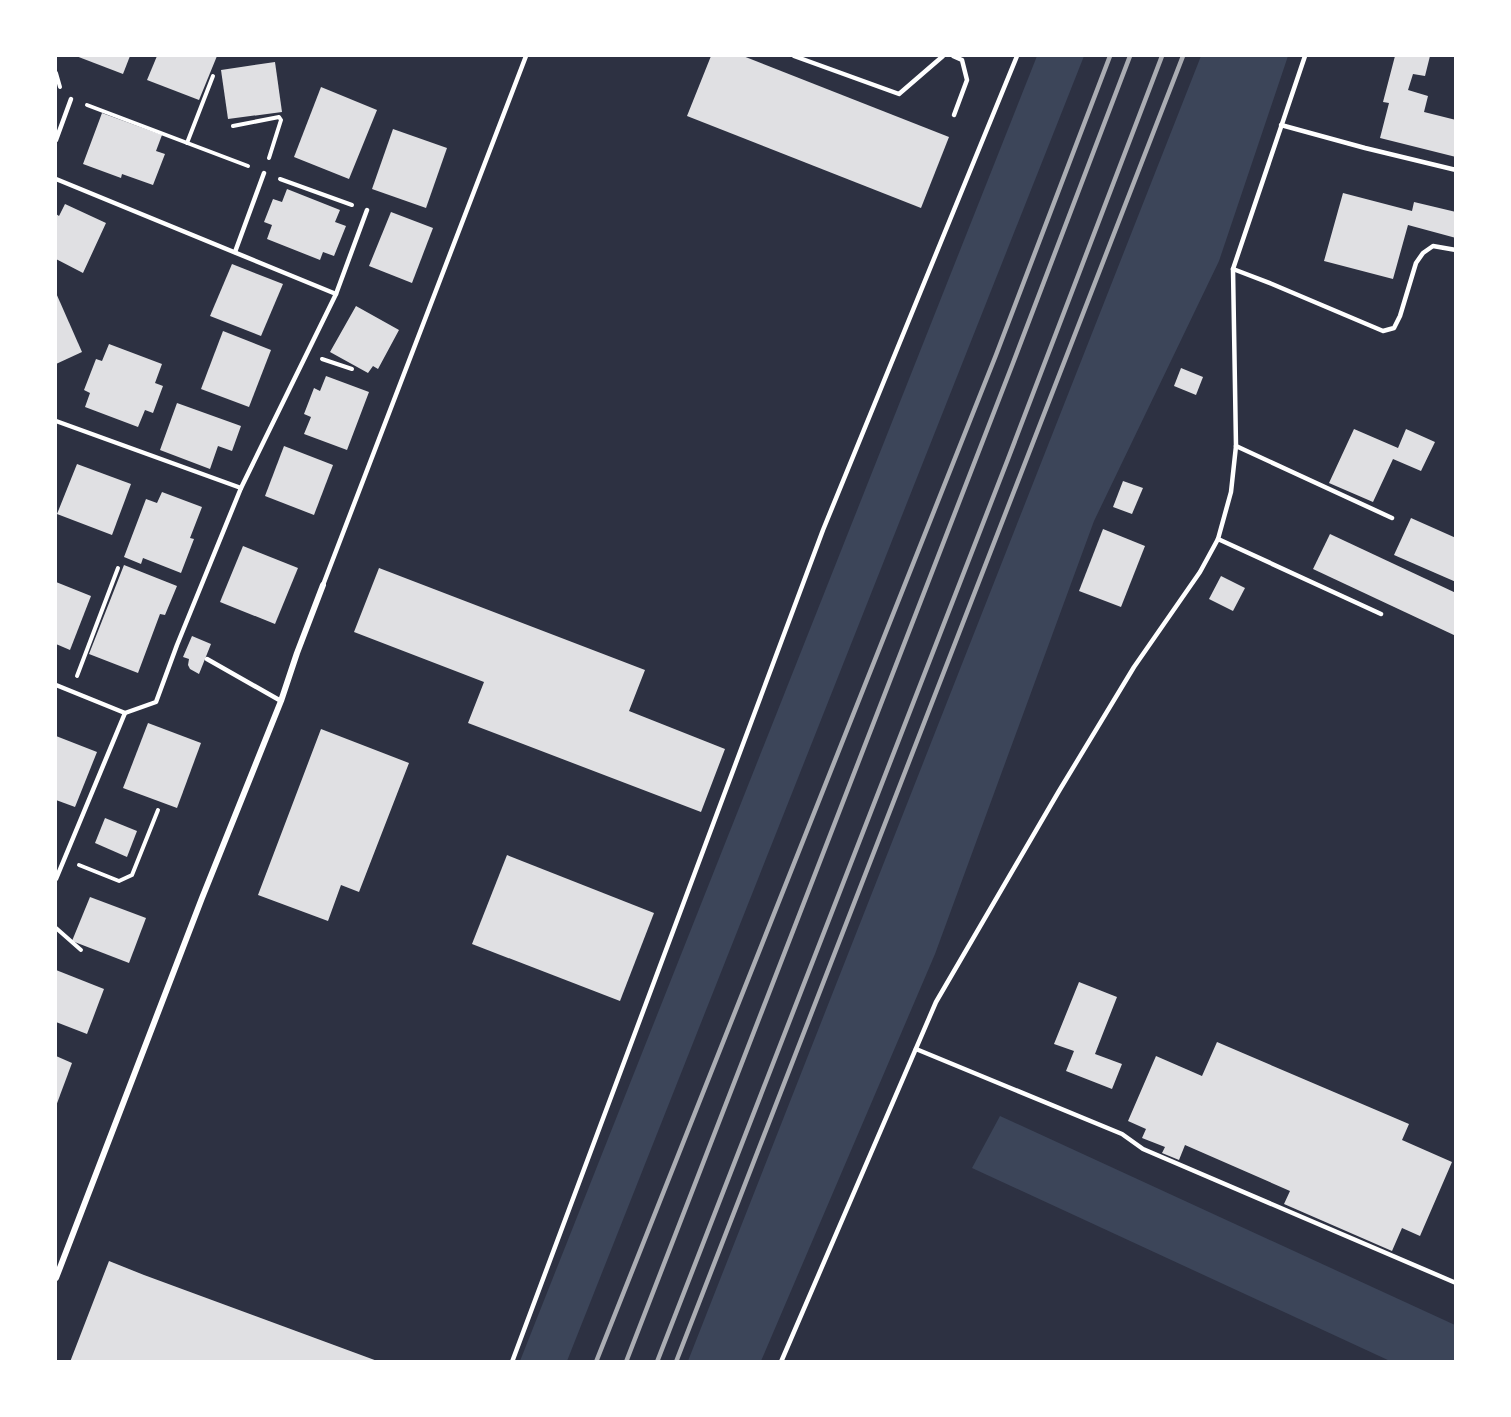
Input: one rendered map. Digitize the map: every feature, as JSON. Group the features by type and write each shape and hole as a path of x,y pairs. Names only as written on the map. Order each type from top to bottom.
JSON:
{"street":[{"path":"56,1278 323,585"}],"lane":[{"path":"323,585 526,56"},
{"path":"794,56 899,94 943,56"},
{"path":"953,56 962,60 967,80 954,115"},
{"path":"512,1362 823,530 1017,56"},
{"path":"781,1362 936,1002 1134,667 1200,572 1218,539 1231,492 1236,446 1233,269 1305,56"},
{"path":"56,141 71,99"},
{"path":"1281,125 1455,170"},
{"path":"235,252 264,172"},
{"path":"56,178 336,294"},
{"path":"56,685 126,713 156,702 241,488 336,294 367,210"},
{"path":"1233,269 1383,331 1394,328 1400,316 1416,263 1423,253 1433,246 1455,250"},
{"path":"56,421 241,488"},
{"path":"1236,446 1392,518"},
{"path":"1218,539 1382,614"},
{"path":"207,659 280,701"},
{"path":"56,879 126,713"},
{"path":"916,1049 1122,1134 1143,1149 1455,1283"}],"path":[{"path":"56,73 62,94 71,99 367,210"},
{"path":"187,143 213,76"},
{"path":"233,126 279,117 281,120 264,172"},
{"path":"307,354 352,369"},
{"path":"71,691 118,568"},
{"path":"64,859 119,880 132,875 158,810"},
{"path":"56,928 81,950"}],"shaded area":[{"path":"1037,56 1084,56 567,1361 520,1361"},
{"path":"1201,56 1288,56 1219,261 1094,521 935,954 761,1361 688,1361"},
{"path":"1000,1116 1455,1325 1455,1361 1390,1361 972,1168"}],"building":[{"path":"76,56 130,56 123,74"},
{"path":"157,56 217,56 199,100 147,80"},
{"path":"711,56 743,56 949,137 921,208 687,116"},
{"path":"1395,56 1430,56 1425,76 1413,74 1408,90 1428,96 1424,112 1456,120 1456,157 1380,138 1389,103 1383,102"},
{"path":"275,62 282,112 228,119 221,70"},
{"path":"321,87 377,110 349,179 294,157"},
{"path":"102,113 162,135 156,151 165,154 153,185 122,174 121,178 83,164"},
{"path":"393,129 447,148 426,208 372,189"},
{"path":"287,189 340,210 335,222 346,226 334,256 323,252 320,260 267,239 272,225 264,222 273,199 282,202"},
{"path":"1343,193 1412,211 1414,202 1456,212 1456,238 1408,225 1393,279 1324,261"},
{"path":"65,204 106,223 83,273 56,259 56,214 59,216"},
{"path":"391,212 433,228 412,283 369,266"},
{"path":"232,264 283,284 261,336 210,316"},
{"path":"56,293 82,352 56,364"},
{"path":"356,306 399,330 378,369 373,366 368,373 330,352"},
{"path":"223,331 271,350 249,407 201,389"},
{"path":"109,344 162,364 155,383 163,386 153,413 145,410 138,427 85,407 90,393 84,390 96,359 102,361"},
{"path":"1181,368 1203,377 1196,395 1174,386"},
{"path":"326,376 369,392 347,450 304,434 311,417 304,414 314,388 320,391"},
{"path":"177,403 241,426 232,451 218,446 210,469 160,450"},
{"path":"1354,429 1398,448 1406,429 1435,442 1421,471 1393,459 1373,502 1329,483"},
{"path":"284,446 333,465 314,515 265,496"},
{"path":"77,464 131,484 112,535 57,514"},
{"path":"1123,481 1143,488 1132,514 1113,507"},
{"path":"162,492 202,507 190,538 194,539 181,573 143,558 141,564 124,557 146,499 157,503"},
{"path":"1411,518 1456,538 1456,582 1394,555"},
{"path":"1103,529 1145,546 1121,607 1079,591"},
{"path":"1330,534 1456,593 1456,636 1313,569"},
{"path":"243,546 298,568 275,624 220,602"},
{"path":"124,565 177,586 165,615 160,614 138,673 89,654"},
{"path":"379,568 645,670 629,711 725,749 701,812 468,723 484,682 354,632"},
{"path":"1221,576 1245,588 1233,611 1209,599"},
{"path":"56,582 91,596 70,650 56,644"},
{"path":"192,636 211,644 199,674 190,669 189,659 183,657"},
{"path":"148,723 201,743 177,808 123,788"},
{"path":"321,729 409,763 359,892 341,885 328,921 258,895"},
{"path":"56,736 97,752 75,807 56,800"},
{"path":"105,818 137,831 127,857 95,843"},
{"path":"507,855 654,913 620,1001 472,944"},
{"path":"90,897 146,918 129,963 72,941"},
{"path":"56,970 104,989 87,1034 56,1022"},
{"path":"1079,982 1117,997 1095,1054 1122,1064 1112,1089 1066,1071 1074,1051 1054,1044"},
{"path":"1217,1042 1409,1124 1402,1140 1452,1162 1420,1236 1402,1228 1392,1251 1284,1204 1290,1191 1185,1145 1179,1160 1162,1153 1165,1147 1142,1138 1146,1129 1128,1121 1156,1056 1202,1076"},
{"path":"56,1056 72,1063 56,1106"},
{"path":"109,1261 144,1275 380,1362 70,1362"}],"railway":[{"path":"596,1362 996,355 1110,56"},
{"path":"626,1362 1130,56"},
{"path":"657,1362 1162,56"},
{"path":"676,1362 1183,56"}]}
